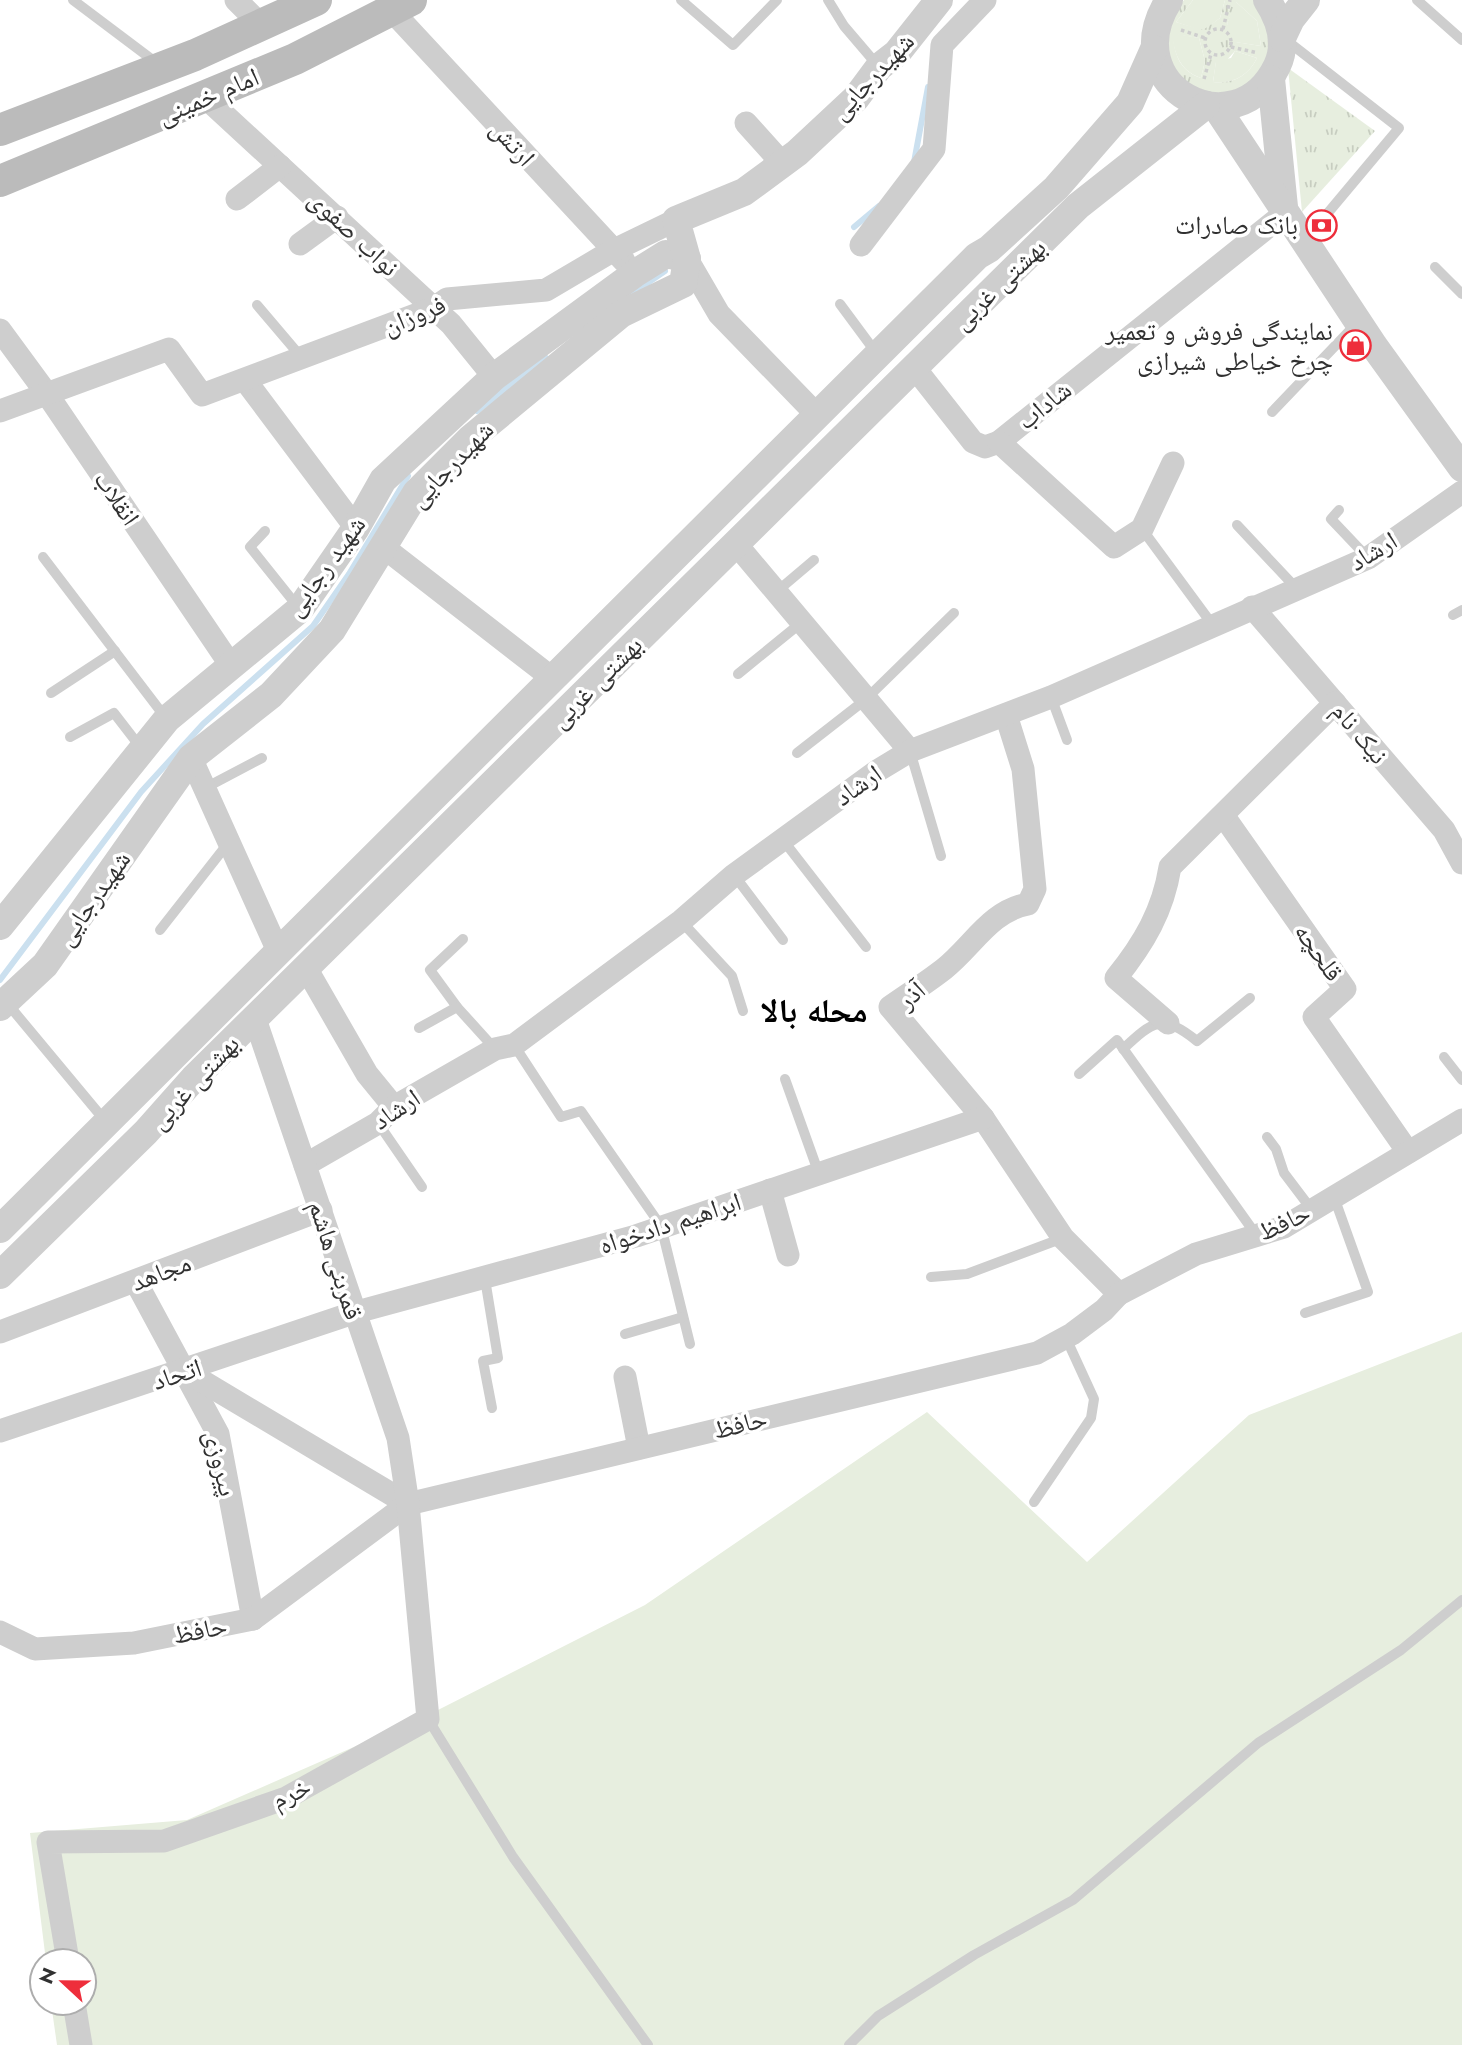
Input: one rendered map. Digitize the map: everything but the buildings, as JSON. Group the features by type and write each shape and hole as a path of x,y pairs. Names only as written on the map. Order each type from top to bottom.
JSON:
{"main road":[{"name":"امام خمینی","path":"0,130 163,68 262,27 316,0"},
{"name":"امام خمینی","path":"0,181 295,60 401,6"},
{"path":"31,169 53,149 113,117 118,106 108,99 93,96"}],"street":[{"path":"236,0 262,27"},
{"name":"شهیدرجایی","path":"676,220 744,192 782,163 856,98 879,67 897,53 939,0"},
{"path":"861,245 934,149 942,45 985,0"},
{"path":"1153,48 1158,67 1167,83 1181,95 1211,106 1237,104 1256,94 1271,79 1280,59 1282,38 1278,17 1267,0"},
{"path":"1282,38 1291,19 1307,0"},
{"name":"بهشتی غربی","path":"0,1228 816,414 977,256 989,249 1056,188 1130,103 1153,48 1159,5"},
{"name":"ارتش","path":"401,6 612,251 637,272"},
{"path":"1271,79 1285,213"},
{"name":"نواب صفوی","path":"205,97 434,308 494,377"},
{"path":"1211,106 1462,473"},
{"name":"بهشتی غربی","path":"0,1275 146,1132 194,1078 1078,206 1211,106"},
{"path":"746,123 782,163"},
{"path":"237,199 280,166"},
{"name":"شاداب","path":"914,367 973,442 985,447 999,442 1285,213"},
{"path":"300,244 337,217"},
{"path":"676,220 687,259 719,314 816,414"},
{"name":"فروزان","path":"47,394 169,349 202,396 434,308 447,299 546,290 612,251 676,220"},
{"name":"شهید رجایی","path":"0,926 167,719 300,609 356,528 383,480 494,377 637,272 666,254 687,259"},
{"name":"شهیدرجایی","path":"3,1005 46,965 191,758 271,695 332,630 416,494 471,439 621,314 683,284 687,259"},
{"name":"انقلاب","path":"0,330 47,394 232,667"},
{"path":"245,380 356,528 552,678"},
{"path":"0,411 47,394"},
{"path":"999,442 1114,547 1142,529 1173,463"},
{"name":"ارشاد","path":"305,1165 505,1047 681,920 734,875 877,771 910,751 1051,698 1212,624 1368,558 1462,473"},
{"path":"736,544 910,751"},
{"name":"نیک نام","path":"1252,607 1444,830 1462,863"},
{"path":"1168,1023 1116,978 1144,942 1165,898 1170,867 1335,703"},
{"name":"آذر","path":"1006,715 1023,769 1035,889 1028,904 1011,907 996,915 972,944 943,969 890,1007 983,1118 1063,1238 1119,1294"},
{"path":"167,719 191,758 278,951"},
{"path":"427,802 450,825"},
{"name":"قلحچه","path":"1223,816 1345,989 1314,1017 1408,1152"},
{"path":"306,968 367,1074 386,1115"},
{"name":"قمربنی هاشم","path":"255,1019 321,1210 353,1313 398,1438 408,1504"},
{"name":"ابراهیم دادخواه","path":"353,1313 485,1279 661,1226 983,1118"},
{"name":"حافظ","path":"0,1632 35,1649 134,1643 253,1619 408,1504 1037,1353 1066,1338 1104,1310 1119,1294 1196,1254 1284,1227 1462,1120"},
{"path":"770,1190 788,1255"},
{"name":"مجاهد","path":"0,1332 321,1210"},
{"name":"پیروزی","path":"136,1282 218,1434 253,1619"},
{"name":"اتحاد","path":"0,1432 353,1313"},
{"path":"185,1371 408,1504 428,1719"},
{"path":"625,1377 639,1448"},
{"name":"خرم","path":"66,1947 48,1842 164,1842 286,1798 428,1719"},
{"path":"76,2017 81,2045"}],"lane":[{"path":"73,0 163,68"},
{"path":"681,0 733,45 777,0"},
{"path":"828,0 844,26 879,67"},
{"path":"1417,0 1462,40"},
{"path":"1282,38 1399,128 1304,241"},
{"path":"1435,267 1462,294"},
{"path":"840,304 877,354"},
{"path":"257,306 303,358"},
{"path":"1272,412 1358,322"},
{"path":"1339,510 1331,519 1368,558"},
{"path":"1237,526 1297,589"},
{"path":"1142,529 1212,624"},
{"path":"265,531 250,547 300,609"},
{"path":"43,557 167,719"},
{"path":"775,593 814,559"},
{"path":"797,752 865,700 954,613"},
{"path":"738,674 803,622"},
{"path":"51,693 115,651"},
{"path":"1051,698 1068,740"},
{"path":"70,737 114,713 143,750"},
{"path":"910,751 941,856"},
{"path":"205,788 262,758"},
{"path":"783,840 866,947"},
{"path":"160,930 229,842"},
{"path":"734,875 783,940"},
{"path":"681,920 732,976 743,1011"},
{"path":"463,939 430,970 457,1007 505,1047 561,1117 581,1111 661,1226 690,1344"},
{"path":"1123,1049 1154,1023 1168,1023 1197,1041 1250,998"},
{"path":"3,1005 106,1122"},
{"path":"419,1028 457,1007"},
{"path":"1079,1074 1117,1040 1257,1236"},
{"path":"1444,1057 1462,1080"},
{"path":"785,1079 819,1174"},
{"path":"386,1115 422,1187"},
{"path":"1268,1137 1276,1149 1284,1173 1312,1210"},
{"path":"1305,1313 1368,1292 1334,1197"},
{"path":"931,1277 967,1274 1063,1238"},
{"path":"485,1279 498,1358 483,1361 492,1408"},
{"path":"625,1334 683,1317"},
{"path":"1034,1502 1091,1418 1094,1399 1066,1338"},
{"path":"849,2045 878,2016 974,1955 1073,1900 1258,1743 1401,1650 1462,1600"},
{"path":"428,1719 513,1857 648,2045"}],"path":[{"path":"1223,29 1230,0"},
{"path":"1223,29 1231,39 1230,47 1220,55 1211,54 1205,47 1205,38 1210,31 1223,29"}],"green space":[{"path":"1184,0 1193,0 1176,22 1203,30 1220,18 1225,0 1254,0 1274,44 1262,75 1244,87 1224,94 1206,94 1190,86 1178,74 1170,58 1167,39 1172,19","holes":["1236,2 1257,21 1261,46 1236,42 1236,35 1227,24","1173,34 1199,38 1205,61 1201,78 1183,66","1235,51 1257,58 1239,78 1227,82 1213,82 1216,62 1226,61"]},
{"path":"1193,0 1225,0 1220,18 1203,31 1176,22"},
{"path":"1235,1 1257,21 1261,46 1235,42 1227,24"},
{"path":"1172,33 1199,38 1205,61 1201,78 1188,71 1179,61"},
{"path":"1235,51 1257,58 1239,78 1227,82 1213,82 1216,61 1231,58"},
{"path":"1288,68 1375,131 1302,212"},
{"path":"1462,1332 1462,2045 57,2045 53,2017 98,2017 98,1947 44,1947 30,1833 187,1820 436,1711 645,1605 927,1412 1087,1562 1249,1415"}],"waterway":[{"path":"914,162 928,87"},
{"path":"854,227 879,206"},
{"path":"630,295 665,271"},
{"path":"477,411 546,358"},
{"path":"0,980 141,792 203,724 313,626 349,574 408,476"}],"place":[{"name":"بانک صادرات","path":"1321,225"},
{"name":"نمایندگی فروش و تعمیر چرخ خیاطی شیرازی","path":"1356,346"}],"district":[{"name":"محله بالا","path":"814,1010"}]}
